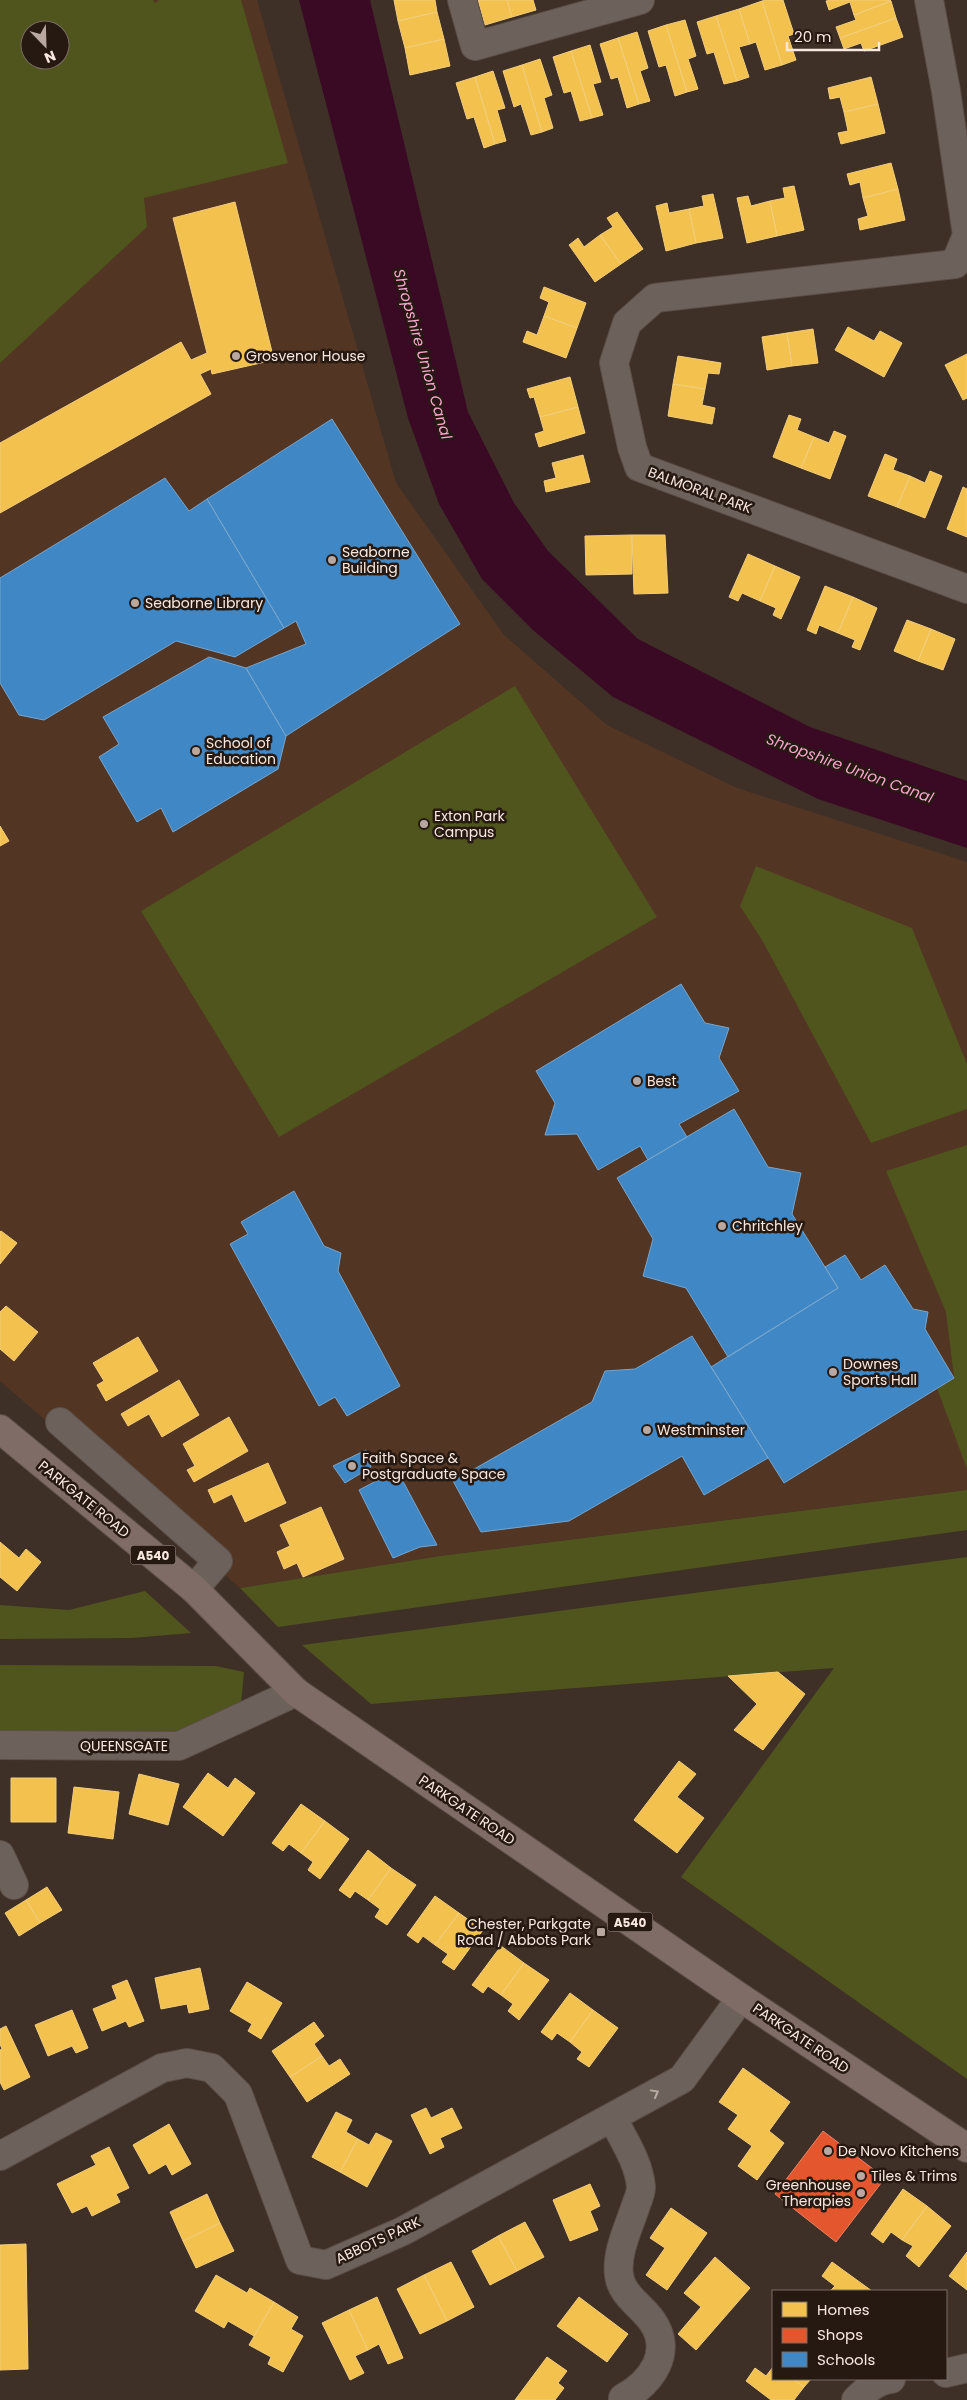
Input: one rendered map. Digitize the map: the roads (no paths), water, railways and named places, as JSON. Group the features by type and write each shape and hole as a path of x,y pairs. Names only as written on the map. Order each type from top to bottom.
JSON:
{"main road":[{"name":"PARKGATE ROAD","path":"0,1429 194,1589 296,1692 741,1998 967,2148"}],"street":[{"path":"462,0 475,46 640,0"},
{"path":"929,0 946,91 967,235"},
{"name":"BALMORAL PARK","path":"967,235 955,264 655,298 627,323 614,363 632,447 640,467 967,589"},
{"path":"60,1422 218,1562 194,1589"},
{"name":"QUEENSGATE","path":"0,1745 179,1746 296,1692"},
{"path":"0,1855 14,1885"},
{"name":"ABBOTS PARK","path":"0,2156 162,2068 187,2063 212,2068 238,2094 300,2260 326,2265 403,2231 682,2079 741,1998"},
{"path":"612,2117 636,2166 641,2189 620,2256 619,2277 627,2294 653,2322 660,2338 661,2354 655,2370 636,2391 623,2398"},
{"path":"947,2372 967,2368"},
{"path":"856,2400 866,2390 883,2380"}],"water":[{"name":"Shropshire Union Canal","path":"299,0 370,0 468,412 514,503 548,551 638,639 810,727 967,781 967,848 818,799 613,697 534,631 482,579 439,504 408,418"}],"place":[{"name":"Grosvenor House","path":"236,356"},
{"name":"Seaborne Building","path":"332,560"},
{"name":"Seaborne Library","path":"135,603"},
{"name":"School of Education","path":"196,751"},
{"name":"Exton Park Campus","path":"424,824"},
{"name":"Best","path":"637,1081"},
{"name":"Chritchley","path":"722,1226"},
{"name":"Downes Sports Hall","path":"833,1372"},
{"name":"Westminster","path":"647,1430"},
{"name":"Faith Space & Postgraduate Space","path":"352,1466"},
{"name":"Chester, Parkgate Road / Abbots Park","path":"601,1932"},
{"name":"De Novo Kitchens","path":"828,2151"},
{"name":"Tiles & Trims","path":"861,2176"},
{"name":"Greenhouse Therapies","path":"861,2193"}]}
